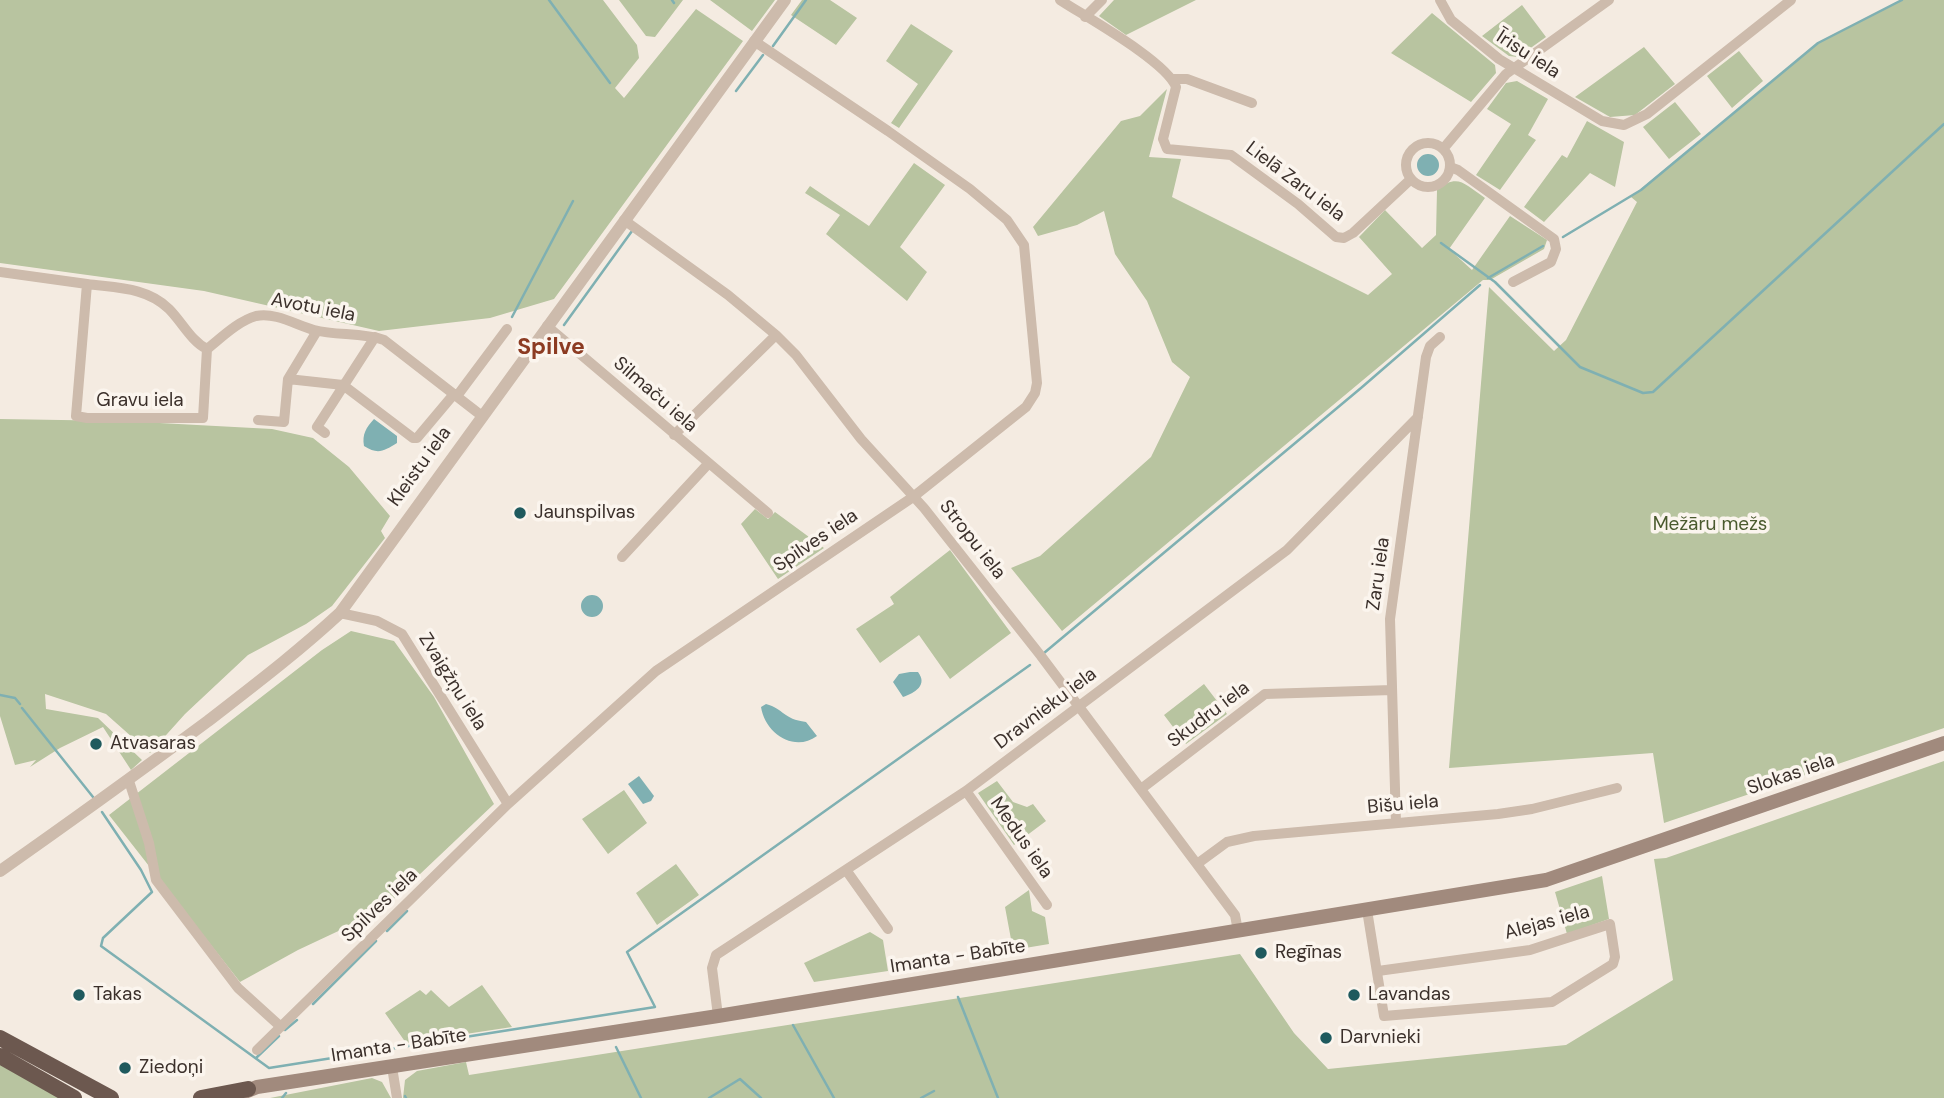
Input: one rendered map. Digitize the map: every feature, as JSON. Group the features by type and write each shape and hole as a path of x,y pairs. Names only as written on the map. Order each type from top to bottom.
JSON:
{"highway":[{"path":"0,1038 111,1098"},
{"path":"0,1056 74,1098"},
{"path":"201,1098 243,1095"}],"main road":[{"name":"Slokas iela","path":"1650,844 1944,743"},
{"name":"Imanta - Babīte","path":"243,1095 268,1086 718,1016 1546,880 1650,844"}],"street":[{"name":"Kleistu iela","path":"0,871 129,780 269,674 311,641 340,613 785,0"},
{"path":"1060,0 1165,71 1172,79 1187,79 1252,103"},
{"path":"1085,16 1102,0"},
{"path":"1443,149 1506,74 1609,0"},
{"name":"Īrisu iela","path":"1445,2 1451,20 1514,69 1610,124 1624,125 1647,114 1791,0"},
{"name":"Spilves iela","path":"257,1050 508,804 656,671 913,497 1026,407 1035,393 1037,374 1024,245 1007,220 970,189 754,41"},
{"name":"Lielā Zaru iela","path":"1172,79 1175,87 1163,139 1167,149 1231,155 1298,204 1328,233 1336,237 1344,238 1353,233 1410,179"},
{"path":"1422,143 1443,149 1450,167 1439,184 1429,187 1410,179 1406,169 1407,158 1413,149 1422,143"},
{"path":"1450,167 1554,239 1556,249 1551,262 1513,282"},
{"name":"Stropu iela","path":"624,220 728,295 796,355 861,439 913,497 1041,656 1235,915 1238,931"},
{"path":"0,272 142,291 167,307 199,345 207,349"},
{"name":"Gravu iela","path":"87,284 76,416 203,418 207,349"},
{"name":"Avotu iela","path":"207,349 244,321 263,315 274,316 317,331 375,337 384,340 482,416"},
{"name":"Silmaču iela","path":"548,326 768,513"},
{"path":"288,379 343,385 413,438 417,438 507,329"},
{"path":"258,420 284,422 288,379 317,331"},
{"path":"674,435 776,335"},
{"path":"321,430 343,385 375,337"},
{"name":"Zaru iela","path":"1396,823 1390,619 1426,356 1430,346 1440,337"},
{"name":"Dravnieku iela","path":"718,1016 712,968 716,955 966,791 1287,550 1418,417"},
{"path":"622,557 708,464"},
{"name":"Zvaigžņu iela","path":"340,613 377,621 402,634 508,804"},
{"name":"Skudru iela","path":"1141,789 1265,694 1392,690"},
{"path":"129,780 149,843 156,880 238,988 281,1027"},
{"name":"Bišu iela","path":"1197,864 1227,842 1254,836 1532,809 1617,788"},
{"name":"Medus iela","path":"966,791 1047,905"},
{"path":"846,870 888,929"},
{"path":"1367,910 1378,971"},
{"name":"Alejas iela","path":"1610,924 1615,957 1613,964 1552,1002 1384,1016 1378,971 1530,950 1610,924"},
{"path":"392,1067 397,1098"}],"green space":[{"path":"0,0 603,0 637,45 639,58 615,88 624,98 696,9 743,41 554,299 490,318 379,331 204,291 0,263"},
{"path":"619,0 683,0 655,37 646,36"},
{"path":"710,0 775,0 752,31"},
{"path":"802,0 830,0 857,18 836,45 791,15"},
{"path":"1114,0 1196,0 1126,35 1099,16"},
{"name":"Mežāru mežs","path":"1902,0 1944,0 1944,728 1664,823 1653,753 1449,768 1489,287 1554,351 1566,340 1637,202 1631,197 1818,43"},
{"path":"1522,5 1546,37 1518,57 1509,56 1482,36"},
{"path":"1432,13 1495,65 1496,73 1471,102 1391,53"},
{"path":"911,24 953,51 899,128 891,123 918,84 886,61"},
{"path":"1644,47 1675,84 1635,115 1610,117 1575,97"},
{"path":"1739,51 1763,81 1732,108 1707,76"},
{"path":"1517,81 1548,99 1528,135 1536,140 1500,190 1476,175 1511,124 1487,109 1506,83"},
{"path":"1167,89 1149,157 1181,159 1172,197 1368,295 1392,274 1359,237 1385,210 1422,248 1436,235 1437,190 1450,182 1461,182 1485,198 1449,249 1472,270 1510,216 1547,240 1544,249 1490,280 1483,280 1062,631 1011,568 1040,556 1151,457 1190,377 1172,362 1147,301 1115,254 1104,211 1077,225 1038,236 1033,227 1121,121 1140,116"},
{"path":"1675,102 1701,134 1669,159 1643,127"},
{"path":"1587,121 1624,142 1615,187 1590,173 1544,222 1524,207 1562,155 1567,158"},
{"path":"914,163 945,185 900,247 927,272 907,301 826,234 840,215 805,193 810,186 869,226"},
{"path":"0,419 122,421 272,429 313,438 349,467 390,516 381,531 385,538 332,606 306,624 248,655 185,714 150,753 106,714 45,694 46,709 98,718 142,760 131,770 103,727 60,748 30,767 36,760 15,765 0,716"},
{"path":"755,509 768,519 775,512 824,548 778,579 741,524"},
{"path":"950,550 1011,633 950,679 919,635 880,663 856,629 894,604 890,597"},
{"path":"351,631 394,641 434,697 494,804 381,911 298,950 240,982 109,815 322,650"},
{"path":"1204,684 1227,714 1186,744 1164,715"},
{"path":"1944,761 1944,1098 403,1098 405,1080 417,1071 466,1062 469,1075 1240,954 1294,1033 1328,1069 1566,1045 1673,980 1654,859 1666,858"},
{"path":"997,781 1013,802 1027,807 1033,804 1046,821 1014,845 978,793"},
{"path":"624,790 647,823 608,854 582,819"},
{"path":"676,864 699,895 657,925 636,893"},
{"path":"1602,876 1609,919 1567,934 1555,892"},
{"path":"1029,890 1032,911 1045,917 1049,944 1013,950 1005,907"},
{"path":"870,932 883,940 888,971 814,982 804,963"},
{"path":"482,985 512,1027 406,1043 385,1013 420,990 426,995 431,990 449,1007"},
{"path":"0,1064 60,1098 0,1098"},
{"path":"372,1078 382,1082 391,1098 270,1098"}],"water":[{"path":"1428,154 1436,157 1439,165 1436,173 1428,176 1420,173 1417,165 1420,157"},
{"path":"374,419 397,436 397,443 381,451 364,446 365,431"},
{"path":"592,595 600,598 603,606 600,614 592,617 584,614 581,606 584,598"},
{"path":"918,672 921,685 916,691 903,697 893,682 899,674"},
{"path":"766,704 793,719 806,722 817,736 799,742 782,738 768,725 761,707"},
{"path":"639,776 654,796 651,801 643,804 628,784"}],"waterway":[{"path":"549,0 610,83"},
{"path":"773,46 806,0"},
{"path":"1563,237 1641,190 1818,43 1902,0"},
{"path":"736,91 763,55"},
{"path":"1441,243 1495,282 1580,367 1643,393 1653,392 1944,124"},
{"path":"512,317 573,201"},
{"path":"564,325 632,231"},
{"path":"1488,278 1543,246"},
{"path":"1044,653 1480,285"},
{"path":"102,812 141,870 152,892 103,938 101,946 269,1068 655,1007 627,952 1030,665"},
{"path":"0,695 15,698 20,704"},
{"path":"22,708 93,797"},
{"path":"387,931 407,911"},
{"path":"313,1004 376,941"},
{"path":"958,997 998,1098"},
{"path":"285,1030 297,1020"},
{"path":"793,1025 834,1098"},
{"path":"256,1058 279,1036"},
{"path":"616,1047 641,1098"},
{"path":"709,1098 740,1079 761,1098"},
{"path":"921,1098 934,1091"},
{"path":"282,1098 286,1093"}],"place":[{"name":"Jaunspilvas","path":"520,513"},
{"name":"Atvasaras","path":"96,744"},
{"name":"Regīnas","path":"1261,953"},
{"name":"Takas","path":"79,995"},
{"name":"Lavandas","path":"1354,995"},
{"name":"Darvnieki","path":"1326,1038"},
{"name":"Ziedoņi","path":"125,1068"}],"district":[{"name":"Spilve","path":"551,348"}]}
